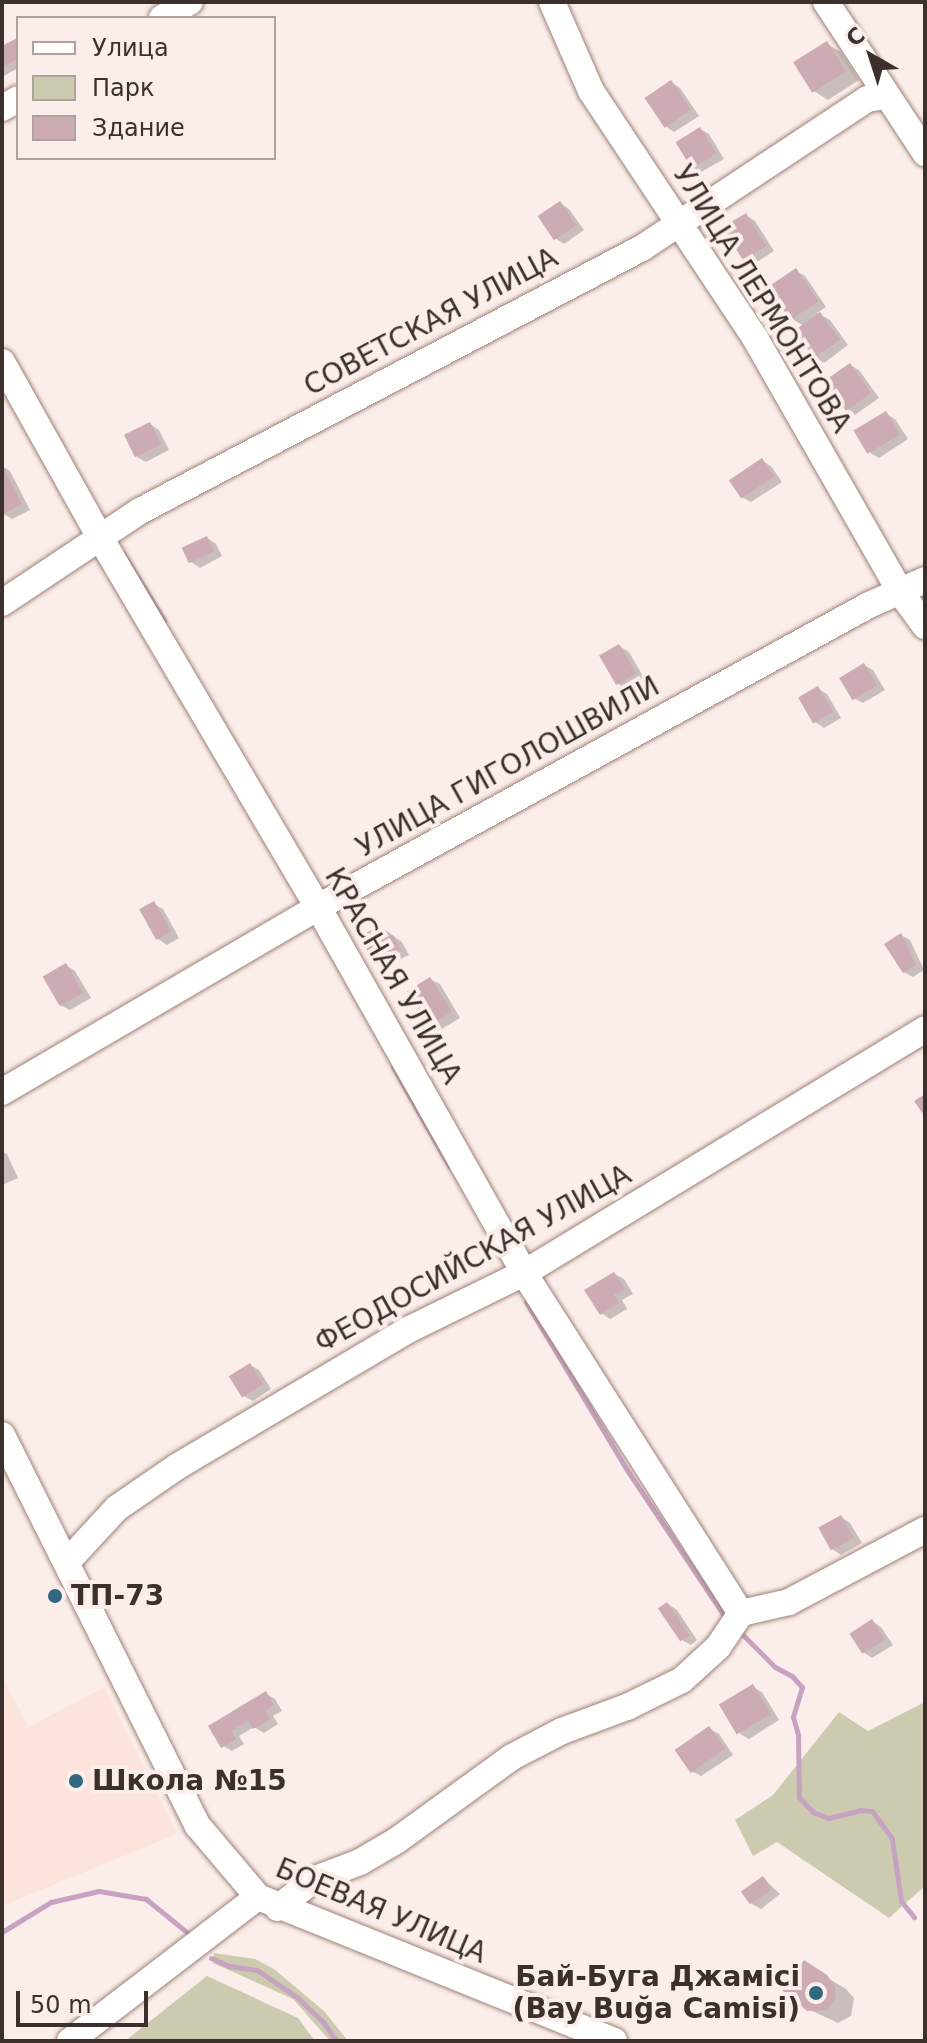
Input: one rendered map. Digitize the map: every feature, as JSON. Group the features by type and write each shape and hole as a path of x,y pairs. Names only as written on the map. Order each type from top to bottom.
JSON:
{"street":[{"path":"166,16 190,2"},
{"name":"УЛИЦА ЛЕРМОНТОВА","path":"552,2 591,91 755,338 901,593 925,626"},
{"path":"826,2 925,153"},
{"name":"СОВЕТСКАЯ УЛИЦА","path":"2,603 140,511 680,225 867,99 886,96"},
{"name":"КРАСНАЯ УЛИЦА","path":"2,362 101,539 318,907 524,1273 741,1613"},
{"name":"УЛИЦА ГИГОЛОШВИЛИ","path":"2,1092 318,907 869,605 925,580"},
{"name":"ФЕОДОСИЙСКАЯ УЛИЦА","path":"67,1562 117,1508 178,1466 408,1330 524,1273 923,1034"},
{"name":"БОЕВАЯ УЛИЦА","path":"2,1435 198,1826 268,1902 614,2041"},
{"path":"70,2041 268,1902 360,1862 396,1841 512,1757 562,1731 627,1707 682,1680 718,1647 741,1613 789,1602 925,1530"}],"shaded area":[{"name":"Школа №15","path":"2,1677 29,1727 104,1687 177,1834 2,1906"}],"green space":[{"path":"925,1702 925,1886 889,1918 777,1842 753,1856 735,1820 773,1795 839,1712 868,1731"},
{"path":"214,1953 255,1959 274,1969 324,2011 348,2041 330,2041 293,1999 213,1963"},
{"path":"207,1976 298,2018 315,2041 125,2041"}],"building":[{"path":"16,39 16,60 2,67 2,46"},
{"path":"827,41 846,72 812,93 793,62"},
{"path":"671,80 691,110 665,128 644,98"},
{"path":"700,127 716,153 692,169 675,142"},
{"path":"560,201 576,225 554,240 538,216"},
{"path":"746,213 766,246 743,260 723,227"},
{"path":"796,268 818,301 790,320 768,287"},
{"path":"820,312 840,340 814,358 794,331"},
{"path":"850,363 871,393 846,411 825,381"},
{"path":"886,411 900,434 867,454 853,431"},
{"path":"150,422 161,444 135,457 124,435"},
{"path":"762,458 774,476 741,499 729,480"},
{"path":"2,465 22,504 2,515"},
{"path":"207,536 214,551 189,563 182,548"},
{"path":"619,644 636,673 616,685 599,656"},
{"path":"864,663 877,685 853,700 839,678"},
{"path":"818,686 833,712 813,723 798,698"},
{"path":"154,901 171,932 156,940 139,909"},
{"path":"381,925 387,937 393,935 401,950 373,963 360,936"},
{"path":"901,933 916,965 903,973 884,944"},
{"path":"66,963 83,992 60,1006 43,976"},
{"path":"430,977 452,1012 429,1026 407,991"},
{"path":"925,1094 925,1117 914,1101"},
{"path":"614,1272 625,1289 614,1295 619,1303 600,1315 584,1290"},
{"path":"250,1363 263,1384 242,1397 229,1376"},
{"path":"841,1515 854,1538 831,1550 818,1528"},
{"name":"ТП-73","path":"58,1589 63,1599 53,1604 48,1594"},
{"path":"667,1602 689,1635 680,1641 658,1608"},
{"path":"872,1619 885,1639 862,1654 849,1634"},
{"path":"753,1684 771,1714 737,1735 719,1705"},
{"path":"266,1691 274,1705 265,1711 270,1719 253,1729 248,1721 231,1731 236,1739 221,1748 208,1726"},
{"path":"709,1726 725,1749 691,1773 675,1750"},
{"path":"763,1876 772,1889 750,1905 741,1891"},
{"name":"Бай-Буга Джамісі (Bay Buğa Camisi)","path":"804,1960 827,1975 835,1986 836,1998 827,2010 807,2011 782,1990"},
{"path":"786,1997 792,2003 786,2009 780,2003"}],"waterway":[{"path":"123,553 164,620"},
{"path":"393,1067 449,1166"},
{"path":"526,1302 625,1467 725,1617"},
{"path":"740,1632 775,1667 792,1676 802,1687 793,1717 798,1735 799,1797 813,1812 829,1818 860,1810 872,1811 892,1839 901,1901 914,1917"},
{"path":"2,1932 51,1902 99,1891 146,1899 194,1938"},
{"path":"211,1958 229,1966 257,1970 298,1998 324,2023 336,2041"}],"place":[{"name":"ТП-73","path":"55,1596"},
{"name":"Школа №15","path":"76,1781"},
{"name":"Бай-Буга Джамісі (Bay Buğa Camisi)","path":"816,1993"}]}
